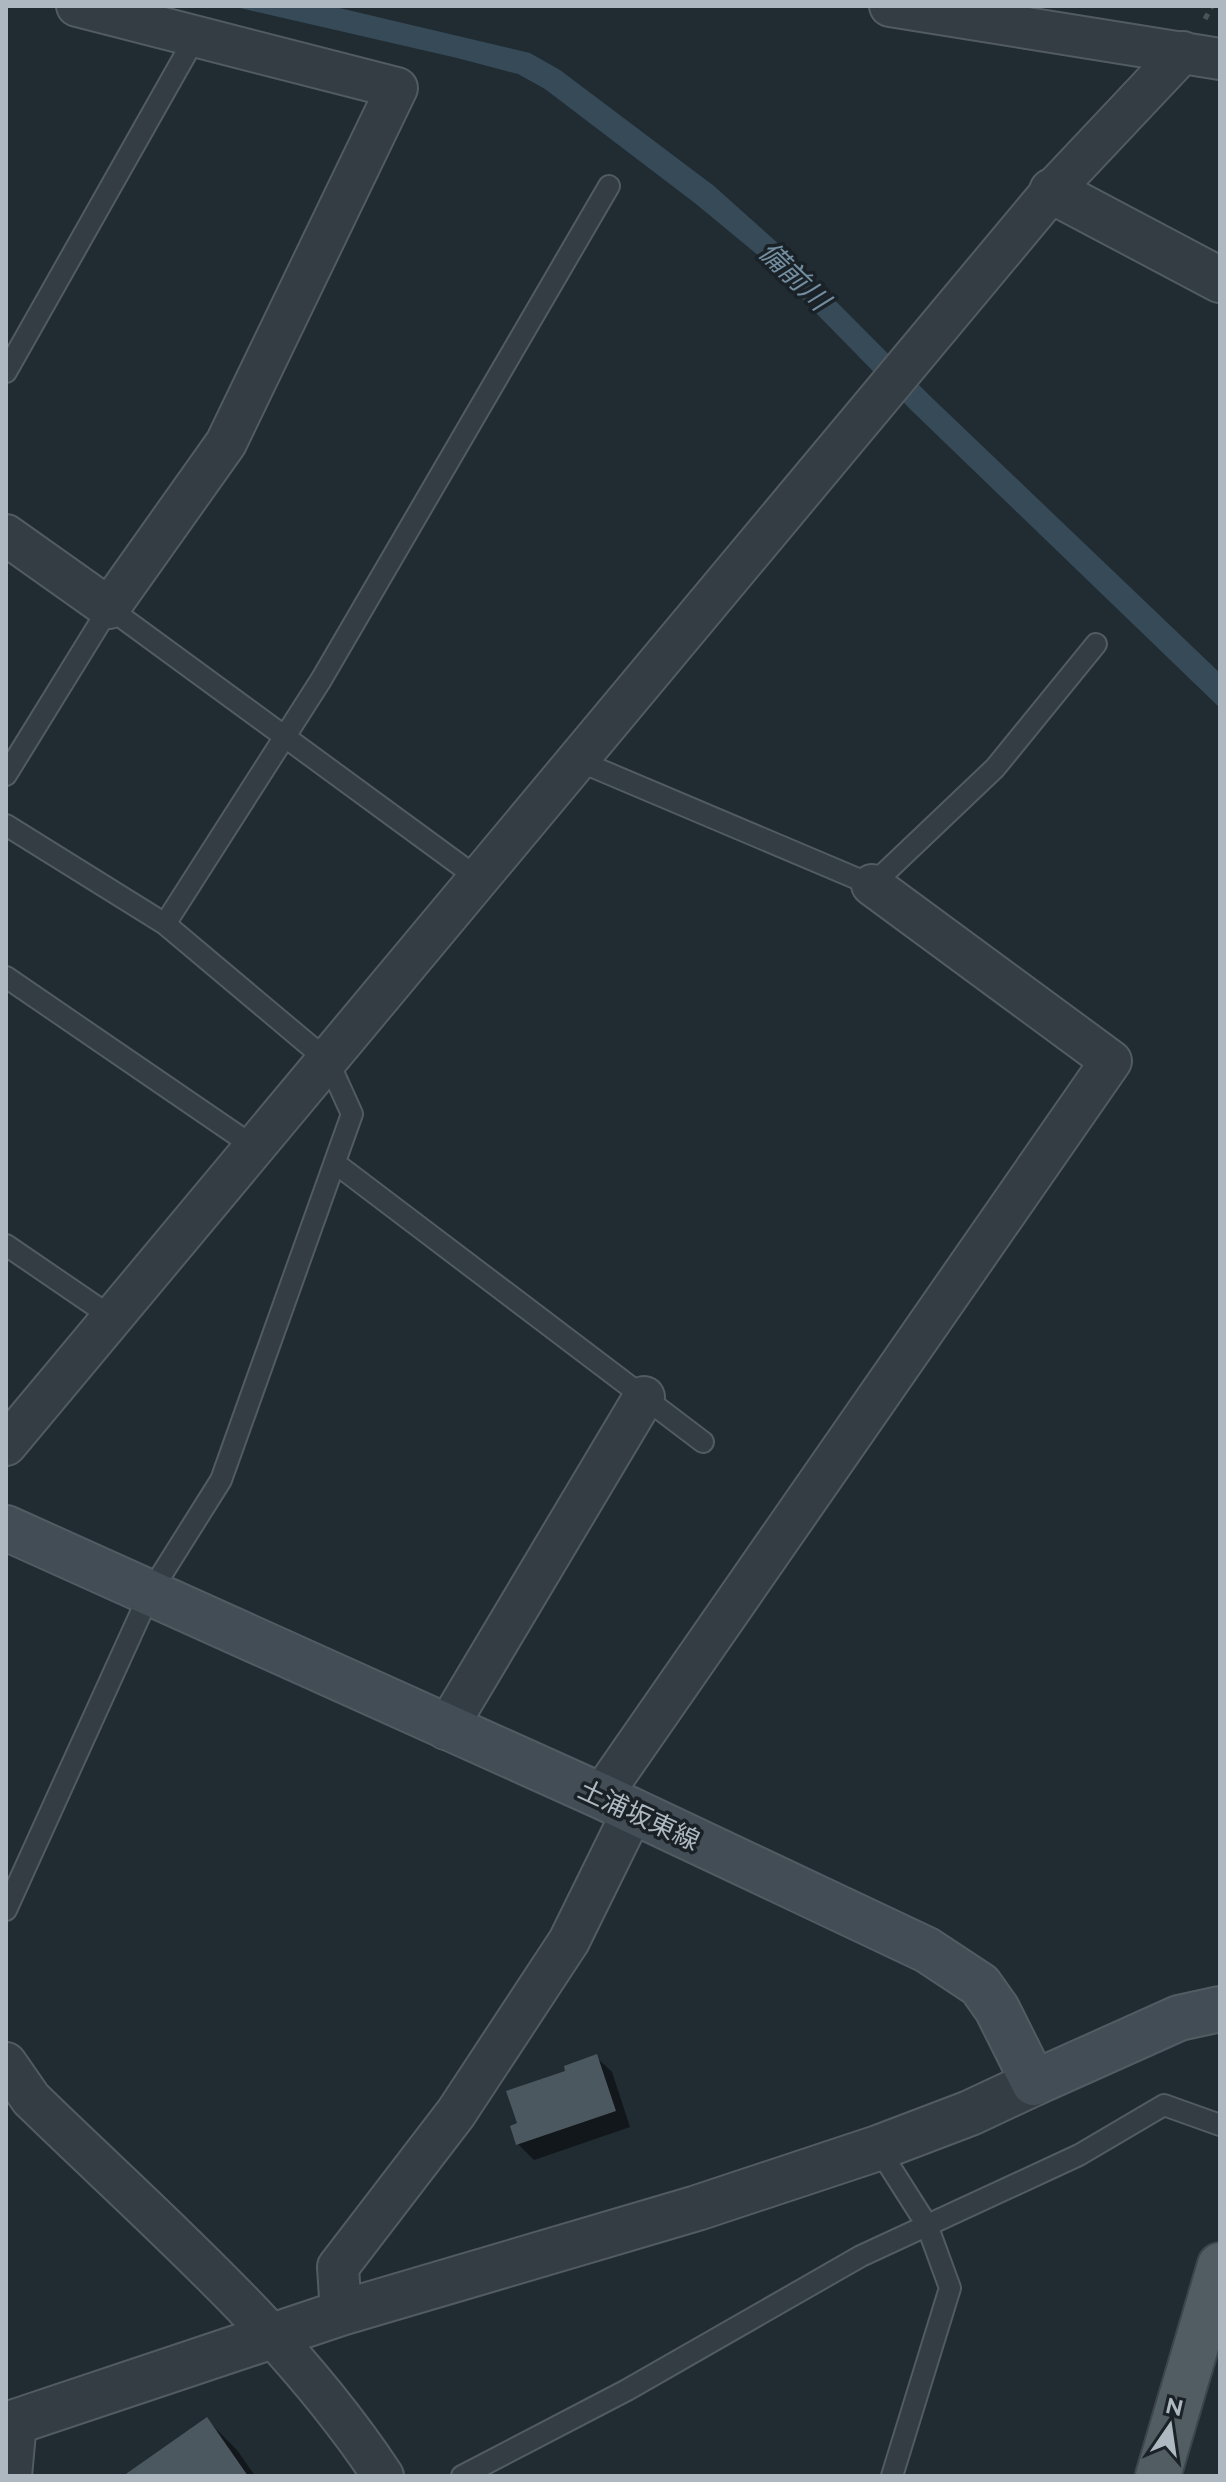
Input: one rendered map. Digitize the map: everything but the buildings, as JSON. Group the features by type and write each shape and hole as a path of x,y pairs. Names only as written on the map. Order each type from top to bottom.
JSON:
{"main road":[{"name":"土浦坂東線","path":"6,1528 617,1804 927,1950 980,1985 997,2009 1034,2083"},
{"path":"1034,2083 1179,2018 1220,2009"},
{"path":"1158,2476 1217,2288"}],"street":[{"path":"6,535 109,608 226,443 397,88 77,6"},
{"path":"890,6 1202,55"},
{"path":"6,1445 110,1316 328,1061 1052,191 1202,55"},
{"path":"1052,191 1220,280"},
{"path":"341,2313 338,2267 456,2113 569,1941 617,1804 1111,1061 872,885"},
{"path":"446,1729 644,1397"},
{"path":"6,2063 31,2099 276,2337 346,2420 383,2476"},
{"path":"11,2476 11,2424 341,2313 697,2208 878,2148 1034,2083"}],"lane":[{"path":"6,372 196,36"},
{"path":"165,924 284,737 609,186"},
{"path":"6,775 109,608 479,879"},
{"path":"579,761 872,885 995,768 1096,644"},
{"path":"6,825 165,924 328,1061 352,1114 221,1480 150,1593 6,1910"},
{"path":"6,977 253,1146"},
{"path":"335,1163 703,1442"},
{"path":"6,1245 110,1316"},
{"path":"462,2476 627,2390 861,2256 1079,2155 1164,2105 1220,2125"},
{"path":"878,2148 927,2225 950,2288 892,2476"}],"water":[{"name":"備前川","path":"231,6 331,6 530,53 560,70 714,186 781,246 929,395 1220,673 1220,708 912,411 765,261 696,204 545,89 518,74"}]}
